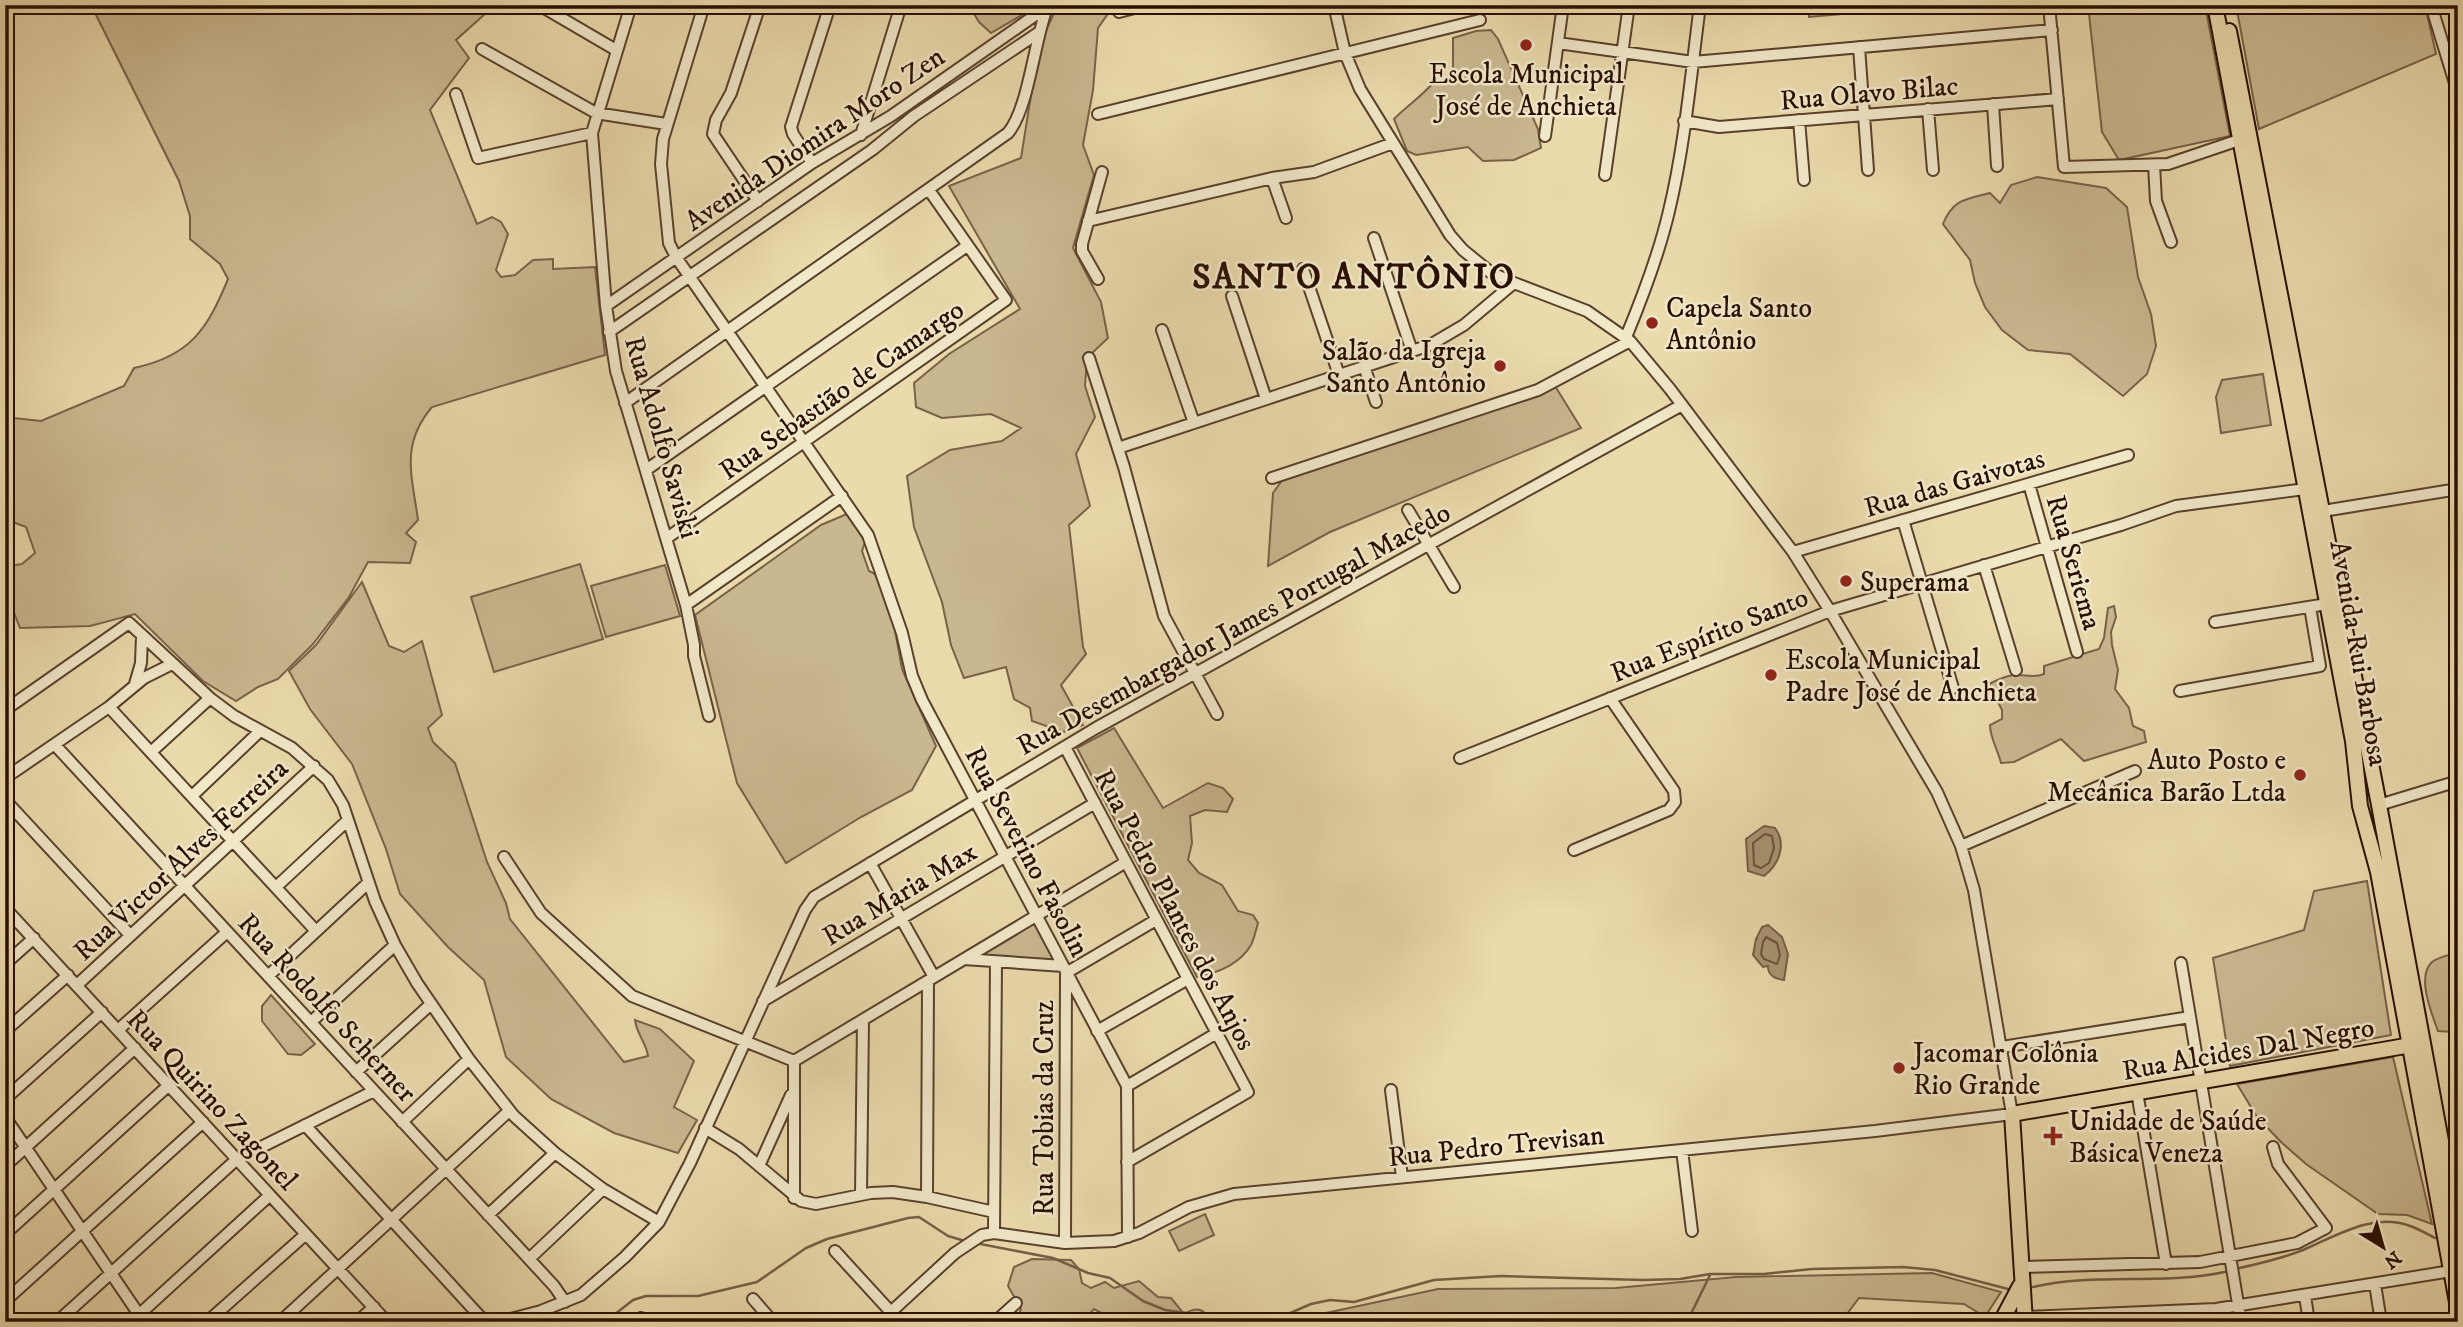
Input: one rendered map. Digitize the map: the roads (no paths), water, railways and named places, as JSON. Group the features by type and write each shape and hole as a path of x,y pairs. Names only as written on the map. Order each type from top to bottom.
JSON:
{"main road":[{"name":"Avenida Rui Barbosa","path":"2215,5 2357,765 2360,809 2378,872 2416,1044 2452,1228 2448,1255 2458,1308"},
{"name":"Avenida Rui Barbosa","path":"2224,5 2379,807 2416,1044"},
{"path":"2360,809 2366,817 2373,817 2379,807"},
{"name":"Rua Alcides Dal Negro","path":"2012,1114 2416,1044"},
{"path":"2012,1114 2025,1320"},
{"path":"2002,1321 2021,1275"},
{"path":"2002,1321 2016,1315 2025,1320"}],"street":[{"path":"539,5 616,50"},
{"name":"Rua Adolfo Saviski","path":"631,5 592,133 606,306 625,403 686,605 694,656 709,716"},
{"name":"Rua Severino Fasolin","path":"704,5 666,124 661,164 667,235 676,257 689,277 863,527 872,545 905,643 916,689 1126,1086 1128,1237"},
{"path":"758,201 713,134 716,120 731,93 760,5"},
{"path":"812,163 791,127 830,5"},
{"path":"872,150 861,135 901,5"},
{"path":"1119,12 1146,5"},
{"path":"1334,5 1345,53 1360,89 1439,220 1456,243 1490,272 1514,284 1587,311 1628,339 1682,405 1793,552 1830,611 1932,783 1961,846 1974,890 2012,1114"},
{"path":"1545,136 1563,5"},
{"path":"1605,175 1629,5"},
{"path":"1272,478 1538,390 1628,339 1659,251 1673,192 1700,5"},
{"path":"2049,5 2064,167 2154,165 2181,161 2239,140"},
{"path":"2431,5 2457,90"},
{"path":"625,403 1001,139 1014,126 1022,104 1038,33 1048,6"},
{"name":"Avenida Diomira Moro Zen","path":"606,306 812,163 861,135 1048,6"},
{"path":"1098,114 1480,20"},
{"path":"1558,43 1693,62 2052,30"},
{"name":"Avenida Diomira Moro Zen","path":"609,332 872,150 914,116 1038,33"},
{"path":"1859,47 1868,170"},
{"path":"482,49 596,113 666,124"},
{"path":"456,94 478,158 592,133"},
{"name":"Rua Olavo Bilac","path":"1684,121 1719,127 2058,99"},
{"path":"1993,104 1997,166"},
{"path":"1928,109 1933,170"},
{"path":"1799,120 1804,180"},
{"path":"1088,221 1272,178 1325,169 1393,144"},
{"path":"2154,165 2155,201 2171,242"},
{"path":"1098,279 1082,251 1102,172"},
{"path":"1272,178 1286,218"},
{"path":"646,470 967,246 929,190"},
{"path":"1374,238 1412,351"},
{"name":"Rua Sebastião de Camargo","path":"667,538 1006,300 967,246"},
{"path":"1303,269 1339,375"},
{"path":"1118,448 1412,351 1452,334 1514,284"},
{"path":"1232,296 1266,399"},
{"path":"1162,330 1194,423"},
{"path":"1089,358 1118,448 1160,606 1217,714"},
{"path":"1364,366 1376,402"},
{"name":"Rua Desembargador James Portugal Macedo","path":"499,1322 565,1302 580,1294 609,1272 659,1222 690,1163 809,903 821,892 1065,747 1682,405"},
{"name":"Rua das Gaivotas","path":"1793,552 2129,455"},
{"name":"Rua Seriema","path":"2029,484 2077,652"},
{"name":"Rua Espírito Santo","path":"1460,758 1830,611 2121,526 2176,506 2305,489"},
{"path":"2323,511 2458,489"},
{"path":"686,605 842,496"},
{"path":"1408,510 1454,587"},
{"path":"1903,520 1953,688"},
{"path":"1984,565 2016,670"},
{"path":"2216,622 2327,604"},
{"path":"2180,691 2320,667 2310,607"},
{"path":"5,710 129,623 209,698 234,716 285,743 314,766 339,796 368,883 396,946 431,1004 509,1111 555,1153 603,1189 659,1222"},
{"path":"135,685 141,663 142,636"},
{"path":"5,778 109,707 135,685 172,664"},
{"path":"151,752 209,698"},
{"path":"1574,850 1669,810 1675,802 1674,791 1610,698"},
{"path":"109,707 316,931"},
{"path":"192,796 260,731"},
{"name":"Rua Rodolfo Scherner","path":"55,744 554,1286 565,1302"},
{"name":"Rua Pedro Plantes dos Anjos","path":"1065,747 1248,1092 1128,1162"},
{"name":"Rua Victor Alves Ferreira","path":"77,985 314,766"},
{"path":"1961,846 2135,771"},
{"path":"2379,807 2458,781"},
{"path":"5,800 130,935"},
{"name":"Rua Maria Max","path":"763,1001 1094,803"},
{"path":"276,887 348,820"},
{"path":"504,857 541,913 632,996 794,1061"},
{"path":"794,1061 1126,862"},
{"path":"870,863 931,979 927,1197"},
{"path":"268,976 368,883"},
{"name":"Rua Quirino Zagonel","path":"5,908 387,1322"},
{"path":"964,960 1065,969 1156,920"},
{"path":"118,1030 227,932"},
{"path":"5,964 34,939"},
{"path":"311,1022 396,946"},
{"path":"880,1322 960,1248 975,1238 994,1233 996,962"},
{"path":"2181,963 2241,1322"},
{"name":"Rua Tobias da Cruz","path":"1065,969 1065,1243"},
{"path":"5,1031 68,975"},
{"path":"1097,1031 1188,979"},
{"path":"356,1072 431,1004"},
{"path":"5,1099 102,1012"},
{"path":"2002,1047 2190,1017"},
{"path":"861,1195 863,1020"},
{"path":"1126,1086 1217,1033"},
{"path":"5,1167 135,1048"},
{"path":"402,1122 469,1059"},
{"path":"794,1061 794,1198"},
{"path":"5,1234 169,1085"},
{"path":"759,1166 794,1089"},
{"path":"1391,1090 1402,1177"},
{"path":"57,1322 237,1158 374,1091"},
{"path":"2137,1092 2166,1264"},
{"path":"280,1322 509,1111"},
{"name":"Rua Pedro Trevisan","path":"994,1233 1065,1243 1097,1243 1128,1237 1189,1207 1220,1197 2012,1114"},
{"path":"5,1117 111,1273 138,1319 270,1195"},
{"path":"5,1301 203,1122"},
{"path":"304,1125 485,1322"},
{"path":"705,1128 730,1142 794,1198 808,1203 893,1192 994,1212"},
{"path":"2021,1275 2231,1259 2297,1242 2326,1228 2277,1164 2273,1147"},
{"path":"1682,1150 1692,1231"},
{"path":"488,1215 555,1153"},
{"path":"529,1259 603,1189"},
{"path":"207,1322 306,1234"},
{"path":"835,1251 900,1322"},
{"path":"2025,1320 2174,1317 2451,1271"},
{"path":"2375,1284 2381,1322"},
{"path":"2305,1296 2309,1322"},
{"path":"752,1298 773,1322"},
{"path":"995,1322 1008,1317 1016,1303"},
{"path":"357,1322 374,1307"}],"water":[{"path":"1764,826 1775,828 1781,847 1774,866 1764,876 1748,871 1746,839"},
{"path":"1768,925 1782,937 1788,954 1784,980 1773,976 1768,966 1763,967 1753,955 1762,927"}],"waterway":[{"path":"605,1322 633,1300 646,1296 698,1296 757,1282 806,1248 827,1239 908,1218 919,1217 948,1236 965,1241"},
{"path":"2235,1269 2286,1256 2369,1224 2396,1222 2435,1238"},
{"path":"975,1243 1053,1258 1088,1273 1110,1278 1143,1301 1165,1310 1201,1315 1232,1314 1263,1321 1281,1317 1311,1304 1330,1300 1354,1302 1434,1280 1501,1276 1643,1280 1680,1279 1710,1274 1903,1267 1935,1270 2008,1289"},
{"path":"2033,1287 2082,1280 2180,1278 2229,1271"},
{"path":"1687,1322 1710,1275"}],"place":[{"name":"Escola Municipal José de Anchieta","path":"1526,45"},
{"name":"Capela Santo Antônio","path":"1652,323"},
{"name":"Salão da Igreja Santo Antônio","path":"1500,366"},
{"name":"Superama","path":"1846,581"},
{"name":"Escola Municipal Padre José de Anchieta","path":"1771,675"},
{"name":"Auto Posto e Mecânica Barão Ltda","path":"2300,775"},
{"name":"Jacomar Colônia Rio Grande","path":"1899,1068"},
{"name":"Unidade de Saúde Básica Veneza","path":"2053,1136"}],"district":[{"name":"SANTO ANTÔNIO","path":"1354,276"}]}
